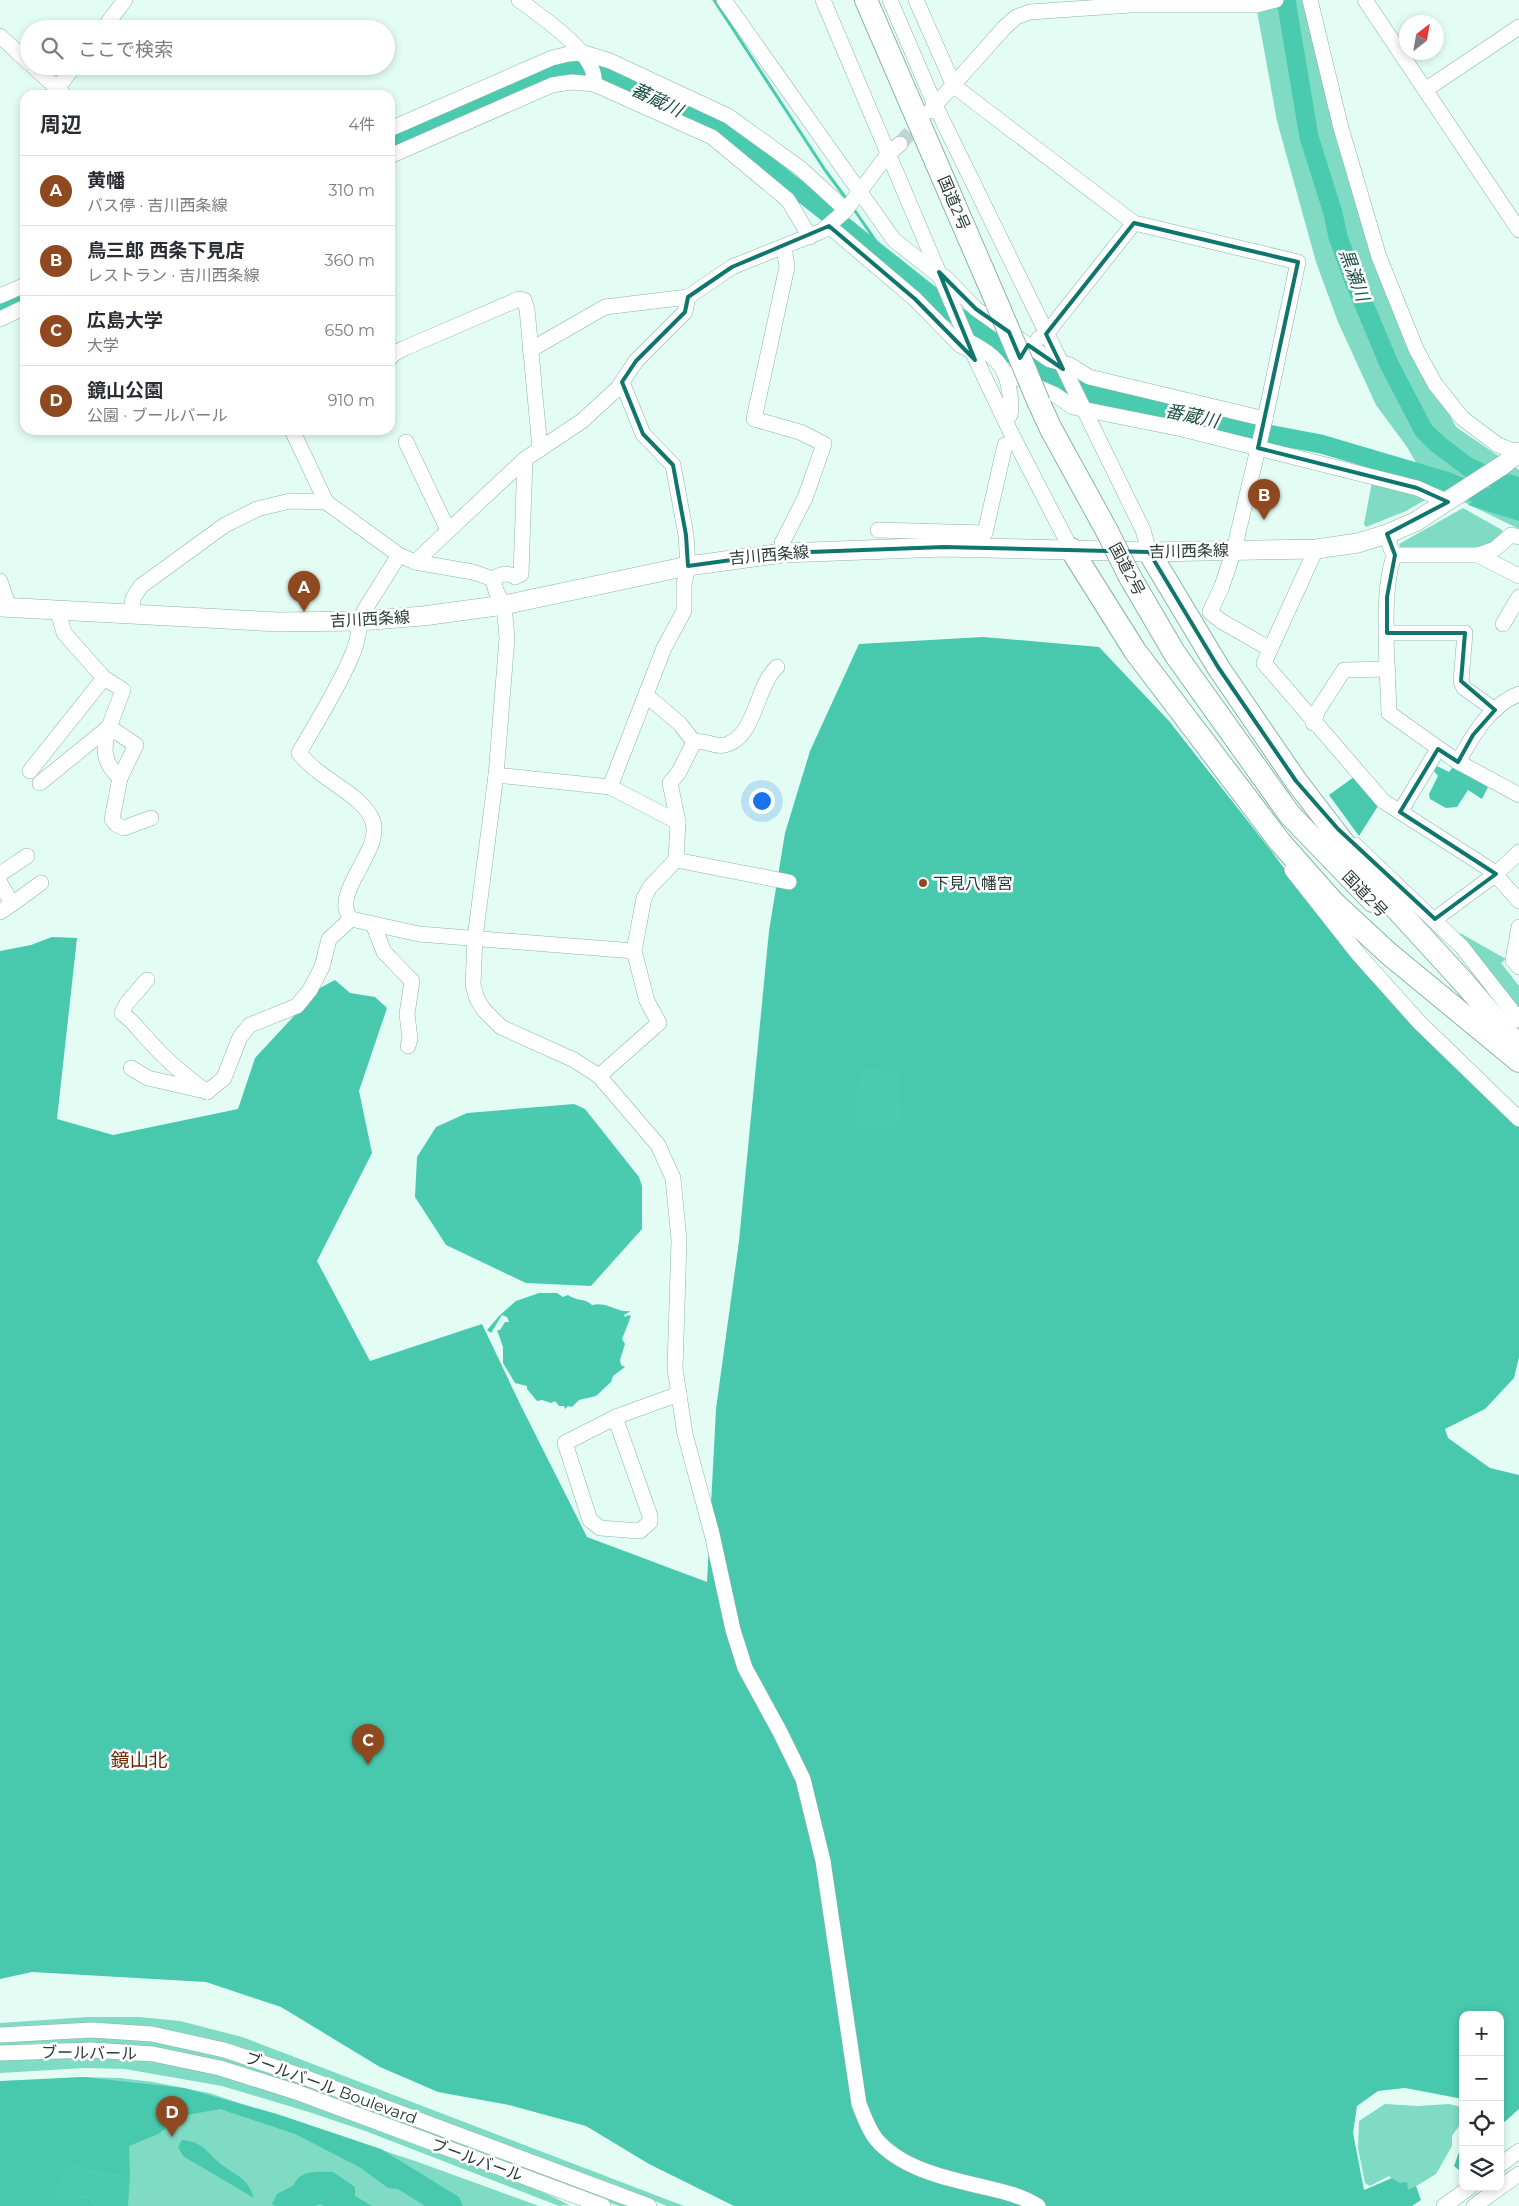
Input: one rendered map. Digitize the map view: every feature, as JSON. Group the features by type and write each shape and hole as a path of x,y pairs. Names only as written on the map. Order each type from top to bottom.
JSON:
{"highway":[{"name":"国道2号","path":"866,0 1051,429 1107,530 1130,577 1175,654 1290,815 1519,1053"},
{"path":"1071,549 1135,651 1280,842 1333,902 1374,940 1519,1061"},
{"path":"1149,552 1218,667 1296,781 1382,893 1467,986 1519,1047"}],"main road":[{"name":"吉川西条線","path":"4,608 278,622 360,621 423,616 504,606 688,566 783,552 945,539 1071,549 1149,552 1316,549 1358,542 1387,534 1415,522 1503,465 1519,452"}],"street":[{"path":"110,20 125,0"},
{"path":"519,0 568,38 584,53 595,81"},
{"path":"724,0 894,240 941,275 976,309 1050,360 1070,365 1089,377 1265,419"},
{"path":"823,0 894,149 941,275 970,346 1012,435 1071,549"},
{"path":"890,0 930,111 1046,334 1143,530 1149,552"},
{"path":"916,0 954,86 1134,223 1298,262 1265,419 1234,550 1222,586 1210,612 1221,621 1270,648"},
{"path":"930,111 1004,28 1016,17 1030,12 1054,5 1132,2 1253,3 1276,0"},
{"path":"1310,0 1341,128 1379,257 1416,349 1435,384 1462,418 1498,445 1519,452"},
{"path":"1365,0 1519,230"},
{"path":"1425,90 1519,27"},
{"path":"0,36 20,54"},
{"path":"395,126 441,108 552,58 584,53 610,61 728,116 800,168 846,210"},
{"path":"42,75 58,90"},
{"path":"61,90 69,75"},
{"path":"395,154 450,127 552,85 595,81 712,137 788,200 810,237"},
{"path":"441,108 450,127"},
{"path":"530,350 605,307 688,298 732,267 810,237 830,225 846,210 894,149"},
{"path":"1010,415 1009,373 1028,346 1046,334 1134,223"},
{"path":"830,225 915,299 960,344 990,354 1009,373 1054,394 1073,407 1182,428 1417,488 1450,500"},
{"path":"783,552 782,544 805,498 824,444 800,432 754,420 786,267 784,247"},
{"path":"0,296 20,287"},
{"path":"415,562 525,460 582,421 618,388 636,361 685,312 688,298"},
{"path":"395,354 519,299 524,300 526,304 540,449"},
{"path":"0,319 20,309"},
{"path":"610,787 664,648 684,611 684,584 688,566 686,535 673,464 643,434 622,382"},
{"path":"294,435 326,502 399,554 415,562 473,572 493,579"},
{"path":"406,442 448,530"},
{"path":"878,530 945,539 984,533 1005,445"},
{"path":"493,579 501,574 516,576 521,574 525,460"},
{"path":"131,615 134,598 141,586 225,525 257,509 273,505 290,502 326,502"},
{"path":"1387,534 1390,549 1395,556"},
{"path":"1395,556 1478,556 1495,549 1511,535 1519,537"},
{"path":"1316,549 1264,663 1383,801 1496,874 1519,901"},
{"path":"351,919 346,908 348,894 368,853 374,834 372,819 360,803 316,770 299,754 352,656 358,638 360,621 399,554"},
{"path":"1395,556 1391,564 1387,597 1389,713 1458,762 1519,795"},
{"path":"1478,556 1519,576"},
{"path":"493,579 496,591 504,606 507,638 496,775 475,938 473,986 477,999 492,1020 511,1033 574,1060 599,1076 658,1145 673,1178 678,1240 675,1369 685,1434 712,1534 733,1630 745,1668 803,1779 823,1861 856,2089 859,2104 868,2126 884,2147 901,2160 942,2176 1007,2192 1038,2206"},
{"path":"0,581 4,608"},
{"path":"1503,624 1519,597"},
{"path":"58,611 64,633 104,678 123,690 104,744 105,758 112,771 120,778"},
{"path":"1387,633 1465,633 1461,681 1464,688 1495,710"},
{"path":"694,742 698,741 716,746 727,745 734,741 751,718 764,684 770,673 777,667"},
{"path":"1313,722 1318,710 1344,670 1388,669"},
{"path":"30,771 104,678"},
{"path":"1458,762 1481,724 1505,699 1519,694"},
{"path":"646,695 680,724 694,742"},
{"path":"109,727 136,745 120,778 112,819 117,825 124,828 151,818"},
{"path":"40,783 109,727"},
{"path":"599,1076 659,1023 647,1001 634,951 644,898 650,887 676,860 678,822 670,783 679,772 694,742"},
{"path":"1400,812 1438,749"},
{"path":"496,775 610,787 678,822"},
{"path":"1296,781 1338,829 1462,947 1519,1020"},
{"path":"1280,842 1277,850 1359,955 1418,1021 1519,1119"},
{"path":"1435,920 1496,874 1519,852"},
{"path":"0,874 27,856"},
{"path":"676,860 789,882"},
{"path":"0,883 6,908 40,883"},
{"path":"351,919 419,934 634,951"},
{"path":"207,1092 224,1078 240,1037 250,1026 297,1006 310,990 322,967 329,940 351,919"},
{"path":"373,924 384,952 412,981 407,1014 410,1039 408,1046"},
{"path":"1519,927 1514,960 1519,967"},
{"path":"147,980 122,1013 137,1025 153,1046 179,1072 207,1092"},
{"path":"131,1068 148,1078 207,1092"},
{"path":"615,1417 650,1516 650,1522 640,1531 600,1528 590,1520 565,1443 615,1417 679,1394"},
{"name":"ブールバール Boulevard","path":"0,2035 92,2030 152,2034 224,2050 296,2074 649,2206"},
{"name":"ブールバール","path":"0,2053 91,2050 154,2054 220,2068 296,2092 602,2206"},
{"path":"1504,2163 1518,2154"},
{"path":"1474,2206 1519,2174"},
{"path":"1444,2206 1465,2191"}],"highlighted area":[{"path":"1134,223 1298,262 1258,448 1417,488 1448,502 1387,534 1395,555 1387,597 1387,633 1465,633 1461,681 1495,710 1473,735 1458,762 1438,749 1400,812 1496,874 1435,919 1338,829 1296,781 1218,667 1149,552 944,547 783,553 688,566 686,535 673,465 643,434 622,382 636,361 685,312 688,297 732,267 829,226 915,299 975,360 939,272 976,309 1009,332 1020,358 1028,345 1063,369 1046,334"}],"shaded area":[{"path":"1255,0 1304,0 1410,342 1456,427 1519,470 1519,529 1429,485 1407,447 1376,405 1338,322 1316,262 1277,121"},
{"path":"1510,474 1519,477 1519,521 1468,505"},
{"path":"1372,482 1414,492 1425,500 1406,511 1366,527 1364,524"},
{"path":"1463,508 1502,530 1503,533 1486,547 1476,550 1403,551 1399,544"},
{"path":"983,637 1099,647 1169,721 1269,848 1328,928 1382,987 1441,1042 1519,1127 1519,1357 1514,1378 1485,1409 1445,1429 1448,1438 1490,1468 1519,1475 1519,2109 1504,2122 1504,2011 1459,2011 1459,2098 1405,2088 1378,2091 1357,2106 1353,2133 1364,2190 1392,2178 1400,2183 1407,2182 1408,2190 1416,2186 1421,2200 1412,2206 734,2206 649,2164 586,2126 509,2105 438,2092 380,2067 281,2007 206,1982 32,1972 0,1979 0,951 31,945 52,937 77,938 57,1119 113,1135 238,1109 255,1058 320,988 335,980 350,993 375,997 387,1008 359,1091 372,1153 317,1261 370,1361 482,1324 587,1537 707,1582 716,1409 739,1241 769,931 785,833 810,751 859,644"},
{"path":"1437,766 1449,772 1453,767 1488,787 1482,799 1468,790 1457,807 1446,808 1430,799 1429,794 1438,776 1434,771"},
{"path":"1354,777 1378,806 1359,836 1329,795"},
{"path":"1460,933 1506,959 1501,963 1519,986 1519,1015 1458,936"},
{"path":"865,1068 899,1071 899,1097 903,1112 895,1130 855,1127 853,1123 860,1073"},
{"path":"574,1104 585,1109 639,1177 642,1186 642,1229 591,1286 526,1283 446,1245 415,1197 417,1157 436,1127 467,1113"},
{"path":"539,1293 557,1293 563,1297 568,1295 592,1305 597,1304 631,1311 624,1315 625,1317 631,1316 622,1339 625,1344 620,1360 621,1365 625,1367 613,1376 611,1382 596,1396 579,1400 572,1407 568,1406 565,1409 564,1406 559,1406 555,1401 551,1403 542,1400 537,1401 527,1389 527,1386 515,1383 503,1363 503,1347 497,1330 500,1330 505,1322 509,1322 507,1317 502,1315 491,1333 487,1330 500,1315 516,1301"},
{"path":"88,2017 139,2017 180,2021 242,2037 684,2206 667,2206 621,2187 235,2045 172,2031 0,2028 0,2023"},
{"path":"97,2037 177,2044 254,2066 629,2206 619,2206 233,2066 175,2053 118,2045 60,2043 0,2046 0,2041"},
{"path":"106,2056 190,2068 263,2087 515,2181 569,2205 559,2206 368,2132 222,2086 125,2069 85,2068 0,2073 0,2059"},
{"path":"83,2077 120,2078 153,2082 209,2093 418,2162 539,2206 0,2206 0,2082"},
{"path":"83,2077 184,2088 277,2114 381,2149 459,2197 463,2206 425,2206 398,2189 388,2188 361,2168 295,2134 220,2109 182,2116 158,2134 129,2146 130,2177 85,2170 71,2165 69,2200 81,2196 94,2201 94,2206 0,2206 0,2081"},
{"path":"1385,2104 1418,2106 1449,2104 1459,2106 1459,2126 1452,2136 1452,2146 1436,2174 1408,2191 1389,2176 1370,2186 1365,2183 1358,2148 1359,2121"},
{"path":"182,2140 201,2146 222,2165 245,2181 254,2198 183,2156 178,2147"},
{"path":"1459,2152 1459,2170 1454,2166"},
{"path":"71,2165 85,2170 130,2177 128,2206 94,2206 94,2201 82,2196 69,2200 51,2198 49,2191 60,2183 62,2167"},
{"path":"310,2172 333,2172 355,2187 355,2196 372,2206 324,2206 320,2204 315,2206 275,2206 272,2204 277,2194 294,2185 301,2176"}],"waterway":[{"path":"714,0 825,170 848,201"},
{"name":"黒瀬川","path":"1286,0 1309,137 1333,213 1338,237 1389,364 1424,431 1468,467 1519,490"},
{"name":"番蔵川","path":"395,137 489,98 557,66 578,67 609,77 712,124 729,135 957,316 1031,367 1082,392 1251,431 1321,444 1446,481 1519,511"},
{"path":"853,208 893,266"},
{"name":"蕃蔵川","path":"0,306 20,298"}],"tunnel":[{"path":"900,144 924,117"}],"place":[{"name":"鳥三郎 西条下見店","path":"1264,520"},
{"name":"黄幡","path":"304,612"},
{"name":"下見八幡宮","path":"923,883"},
{"name":"広島大学","path":"368,1765"},
{"name":"鏡山公園","path":"172,2137"}],"district":[{"name":"鏡山北","path":"139,1760"}]}
